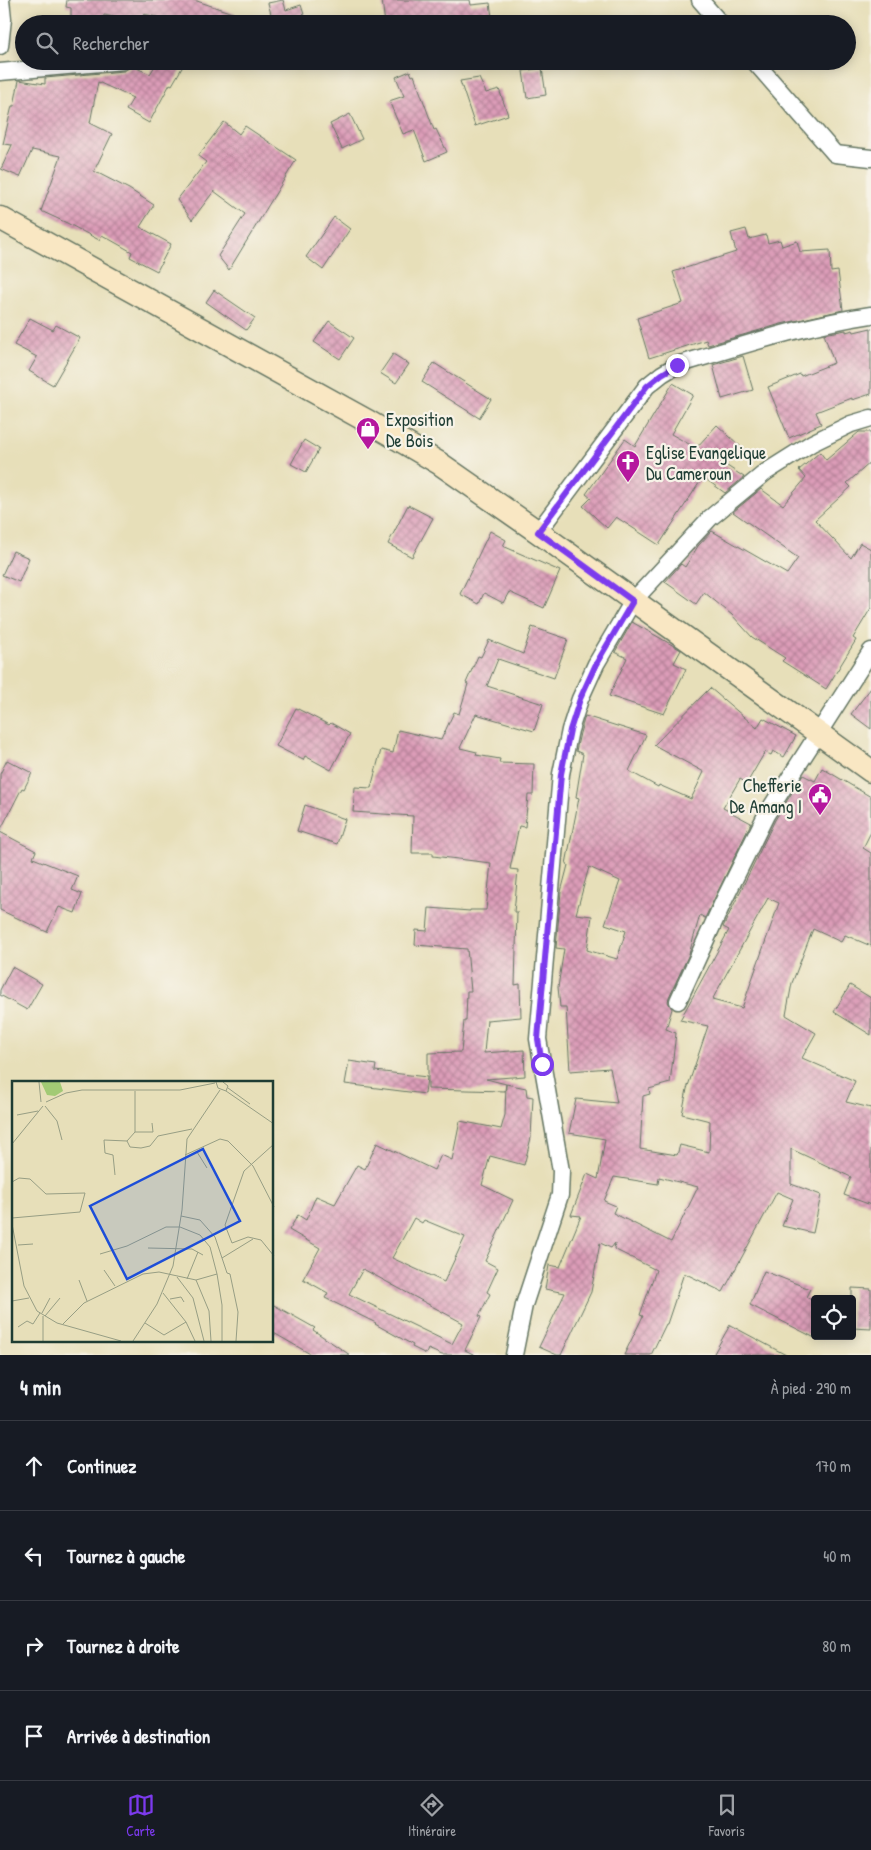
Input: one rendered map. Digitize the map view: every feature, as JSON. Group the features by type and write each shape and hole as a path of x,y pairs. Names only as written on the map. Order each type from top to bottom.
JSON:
{"main road":[{"path":"0,218 439,463 871,771"}],"street":[{"path":"0,46 4,19 1,0"},
{"path":"700,0 713,15"},
{"path":"0,72 22,70"},
{"path":"762,70 835,154 871,158"},
{"path":"538,532 647,386 662,374 677,365 792,330 871,315"},
{"path":"514,1355 524,1305 560,1195 561,1171 538,1039 561,774 570,730 580,699 596,664 633,601 710,518 766,472 812,443 851,424 871,418"},
{"path":"678,1001 725,898 766,815 871,650"}],"building":[{"path":"67,0 194,0 238,15 71,15 71,8 66,7"},
{"path":"283,0 286,10 301,5 304,15 268,15 271,14 268,3"},
{"path":"382,0 470,0 471,5 490,3 492,15 384,15"},
{"path":"126,70 141,70 150,74 152,70 181,70 172,85 170,84 149,123 126,110 133,98 98,82 90,123 112,134 94,171 129,189 154,205 140,227 171,244 157,271 130,257 132,252 102,235 99,240 41,211 61,156 32,150 20,177 1,169 12,145 3,144 19,80 45,84 45,78"},
{"path":"542,70 546,95 527,98 523,71"},
{"path":"410,71 412,76 414,75 434,130 436,129 447,152 426,161 414,130 403,134 389,101 404,96 396,77"},
{"path":"479,78 486,93 499,89 508,115 475,126 460,81"},
{"path":"350,114 362,139 342,149 330,124"},
{"path":"224,122 239,134 245,126 296,160 229,270 218,256 245,214 214,191 192,220 177,200 206,162 198,156"},
{"path":"334,217 350,229 323,270 306,257"},
{"path":"746,229 749,239 766,235 768,243 780,240 782,246 797,241 800,252 830,250 831,272 838,271 843,310 781,324 708,345 706,340 649,358 637,318 683,303 673,272 736,252 731,233"},
{"path":"214,290 255,318 246,330 206,302"},
{"path":"30,318 53,330 56,325 80,338 53,385 29,371 37,357 14,345"},
{"path":"329,321 354,338 340,359 314,342"},
{"path":"871,328 871,394 852,400 852,398 816,412 821,424 789,438 768,387 834,363 824,334 846,330 846,332 853,330 854,332"},
{"path":"393,354 409,364 396,383 380,373"},
{"path":"743,356 753,390 722,399 713,365"},
{"path":"434,363 491,399 479,418 422,382"},
{"path":"673,383 693,395 671,434 696,448 717,425 740,446 724,464 744,477 725,493 703,477 659,545 616,517 607,528 583,506 591,498 586,494 625,439 635,446"},
{"path":"859,432 871,432 871,462 847,483 851,487 815,520 851,558 860,543 871,549 871,608 853,638 856,640 826,689 782,661 785,658 752,637 732,615 704,592 696,604 665,582 681,564 685,567 698,546 712,531 787,574 798,558 733,512 761,489 783,505 806,478 799,470 820,452 826,460"},
{"path":"304,440 319,449 306,472 291,464"},
{"path":"408,505 433,518 412,557 388,544"},
{"path":"490,531 506,540 503,546 560,571 544,608 509,592 503,603 484,593 479,604 460,594"},
{"path":"13,551 29,558 19,582 2,575"},
{"path":"632,622 681,650 674,663 686,669 664,714 609,696 627,658 615,652"},
{"path":"532,627 568,639 554,678 498,659 487,686 543,704 534,731 476,714 460,748 477,752 476,755 500,759 499,763 534,764 533,795 528,795 525,827 519,826 510,869 518,870 514,912 517,912 515,985 520,984 521,1017 487,1020 484,1053 524,1050 525,1076 486,1079 506,1084 505,1091 428,1089 428,1053 461,1052 464,1021 466,1021 467,991 471,991 467,949 415,945 416,930 427,931 429,908 470,911 486,910 491,863 433,856 433,853 412,853 413,816 353,812 355,787 371,788 381,750 393,753 398,730 441,740 454,712 459,714 468,684 466,683 478,656 481,657 489,640 523,654"},
{"path":"710,688 757,728 763,718 796,736 784,757 773,751 771,755 765,752 747,783 740,779 723,808 751,823 705,918 700,915 689,954 669,997 668,1002 672,1009 666,1029 676,1033 670,1083 649,1089 650,1094 643,1096 640,1149 677,1155 680,1145 709,1152 710,1121 682,1114 687,1089 708,1026 680,1020 729,930 723,927 775,820 803,775 815,781 822,768 871,797 871,832 863,848 871,853 871,946 845,935 841,942 813,929 792,983 786,1015 816,1033 802,1058 855,1081 846,1102 871,1108 871,1205 844,1195 851,1177 791,1149 791,1184 821,1195 813,1233 782,1226 793,1199 777,1192 723,1292 684,1273 667,1324 651,1355 624,1355 643,1316 640,1315 656,1270 614,1249 615,1243 611,1248 600,1243 591,1292 561,1355 557,1355 539,1347 565,1293 545,1289 549,1265 560,1267 581,1216 571,1215 587,1174 598,1179 605,1139 569,1133 576,1099 617,1103 610,1068 570,1071 566,1007 560,1007 558,987 564,949 556,948 561,892 568,865 566,864 579,798 576,797 583,754 576,751 585,716 646,735 629,771 658,787 659,785 691,799 704,772 654,745","holes":["589,867 620,881 605,924 626,931 617,959 587,950 592,916 576,914","768,898 779,903 742,1008 712,1000","614,1177 658,1184 659,1177 698,1187 671,1242 613,1213 616,1206 604,1201"]},
{"path":"871,688 871,729 851,714"},
{"path":"296,708 329,725 331,723 350,734 331,770 305,756 303,760 276,746"},
{"path":"7,760 32,773 24,789 22,788 0,831 0,774"},
{"path":"305,805 345,819 337,844 297,831"},
{"path":"0,832 36,851 33,858 78,876 72,890 82,894 75,913 59,907 47,932 0,910"},
{"path":"12,967 42,984 27,1010 0,995 0,990"},
{"path":"850,985 871,998 871,1035 834,1012"},
{"path":"349,1061 376,1065 375,1071 427,1077 425,1094 345,1084"},
{"path":"506,1084 526,1088 527,1096 533,1097 531,1138 524,1165 490,1156 482,1185 513,1200 485,1261 498,1268 487,1292 490,1294 479,1316 481,1317 465,1350 475,1355 442,1355 428,1349 426,1354 376,1323 325,1298 328,1293 303,1279 320,1248 289,1230 298,1215 306,1220 316,1196 335,1204 357,1165 365,1169 377,1143 434,1170 441,1155 452,1160 460,1121 501,1129 505,1115","holes":["414,1218 422,1223 424,1220 465,1237 444,1282 392,1258","363,1269 463,1323 452,1344 349,1294"]},
{"path":"764,1271 810,1289 806,1297 811,1300 811,1336 750,1305"},
{"path":"852,1288 871,1289 871,1329 856,1328 856,1295 852,1295"},
{"path":"274,1305 315,1328 313,1330 350,1355 312,1355 274,1333"},
{"path":"730,1325 786,1355 713,1355"}],"place":[{"name":"Exposition De Bois","path":"368,450"},
{"name":"Eglise Evangelique Du Cameroun","path":"628,483"},
{"name":"Chefferie De Amang I","path":"820,816"}],"route":[{"path":"542,1064 538,1039 561,774 570,730 580,699 596,664 633,601 538,532 647,386 677,365"}]}
